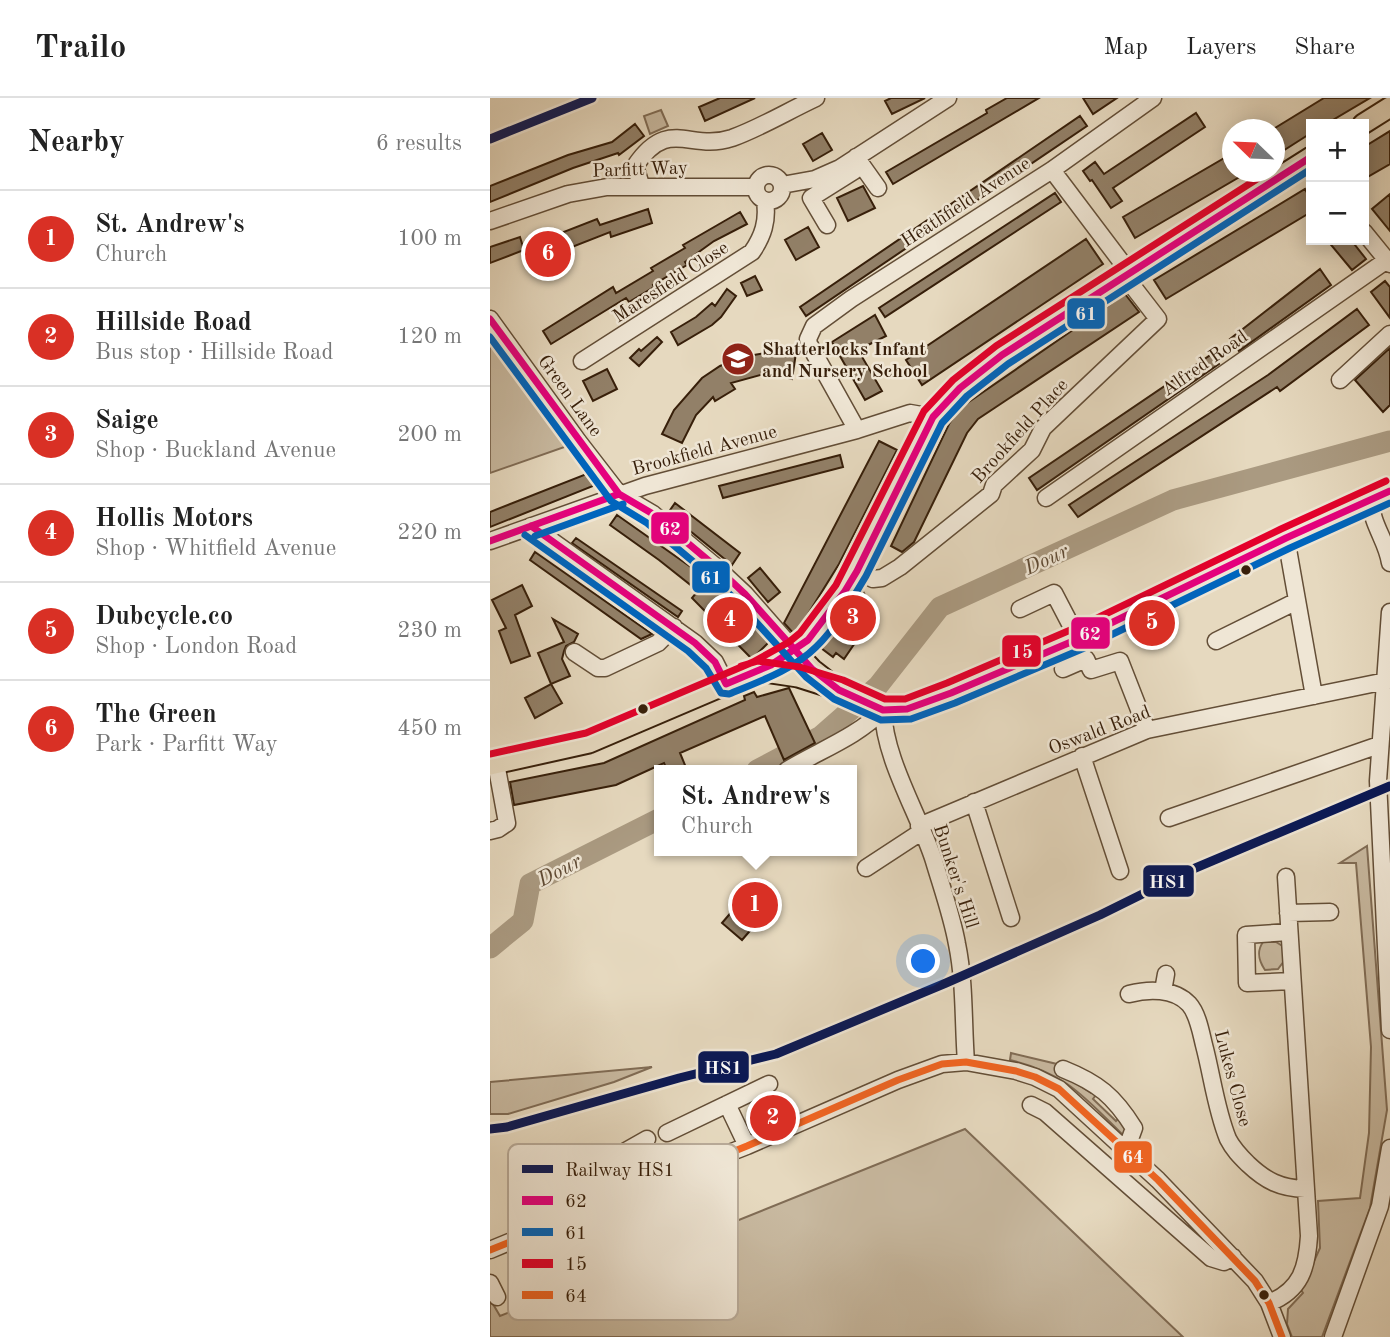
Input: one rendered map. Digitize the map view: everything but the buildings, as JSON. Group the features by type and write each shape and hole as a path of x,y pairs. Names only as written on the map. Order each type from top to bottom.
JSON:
{"main road":[{"path":"1369,120 1390,107"},
{"path":"493,764 589,743 758,671 795,650 808,640 845,591 933,417 960,388 1003,355 1127,274 1306,164"},
{"path":"758,671 798,677 839,690 877,708 907,709 1078,639 1286,538 1390,491"},
{"path":"795,650 839,690"}],"street":[{"path":"641,185 635,166 646,150 661,140 681,137 715,142 732,138 816,98"},
{"path":"827,225 811,198 948,98"},
{"name":"Heathfield Avenue","path":"857,430 809,344 808,339 814,326 851,299 1052,170 1153,98"},
{"path":"782,185 815,179 859,161"},
{"path":"859,161 878,188"},
{"path":"1052,170 1127,274"},
{"path":"767,175 776,176 782,185 777,198 765,201 758,196 755,187 759,179 767,175"},
{"name":"Parfitt Way","path":"490,221 568,194 607,187 755,187"},
{"name":"Maresfield Close","path":"582,361 752,252 761,238 766,220 765,201"},
{"path":"1369,238 1388,262"},
{"name":"Alfred Road","path":"1046,498 1388,262"},
{"name":"Brookfield Place","path":"857,571 873,579 882,578 900,567 991,494 995,485 1032,450 1043,428 1157,319 1127,274"},
{"name":"Green Lane","path":"490,318 578,441 620,494"},
{"path":"1340,380 1390,334"},
{"path":"589,336 598,350"},
{"name":"Brookfield Avenue","path":"490,541 620,494 731,462 857,430 911,413 933,417"},
{"path":"620,494 653,514 715,566 745,594 795,650"},
{"path":"1371,501 1373,519 1390,555 1390,563"},
{"path":"531,526 674,627 715,662 726,684"},
{"path":"1286,538 1314,696"},
{"path":"845,591 856,596 864,614"},
{"path":"1020,609 1054,593 1078,639"},
{"path":"1216,641 1297,601"},
{"path":"1390,612 1388,664 1379,745 1378,824 1390,1030"},
{"path":"574,652 598,668 605,668 659,642 674,627"},
{"path":"1063,669 1086,659 1091,670 1120,661 1147,730"},
{"name":"Oswald Road","path":"872,858 920,829 974,802 1147,730 1386,681"},
{"path":"797,765 856,734 877,708"},
{"name":"Bunker's Hill","path":"877,708 932,857 957,943 963,989 966,1062"},
{"path":"1169,818 1379,745"},
{"path":"1082,756 1120,871"},
{"path":"490,831 508,823 493,764"},
{"path":"974,802 1011,918"},
{"path":"1269,1303 1284,1297 1295,1287 1308,1255 1309,1236 1286,877"},
{"path":"1288,913 1330,912"},
{"path":"1289,932 1246,935 1247,984 1292,981"},
{"path":"1129,994 1146,990 1163,991 1166,974"},
{"name":"Lukes Close","path":"1163,991 1180,997 1191,1006 1201,1031 1225,1129 1234,1150 1268,1181 1280,1186 1305,1189"},
{"path":"738,1150 898,1080 943,1064 966,1062 1035,1077 1059,1089 1126,1150 1233,1257 1255,1281 1269,1303 1282,1337"},
{"path":"1063,1069 1099,1085 1121,1106 1135,1128 1126,1150"},
{"path":"667,1133 769,1084"},
{"path":"727,1104 747,1146"},
{"path":"1031,1105 1045,1112 1211,1258 1224,1262 1233,1257"},
{"path":"638,1144 647,1139"},
{"path":"1333,1337 1385,1206 1390,1148"},
{"path":"490,1250 508,1243"}],"shaded area":[{"path":"661,110 668,126 650,134 644,116"},
{"path":"554,229 569,268 542,278 528,239"},
{"path":"490,333 573,444 490,473"},
{"path":"1367,846 1387,1110 1370,1208 1322,1337 1292,1337 1287,1324 1288,1309 1303,1293 1301,1290 1320,1248 1318,1201 1360,1198 1369,1133 1371,1047 1356,863 1340,863"},
{"path":"1263,942 1276,942 1284,947 1284,961 1278,969 1265,970 1263,967 1259,953"},
{"path":"1011,1053 1061,1065 1074,1082 1091,1093 1099,1091 1093,1099 1116,1121 1122,1115 1129,1128 1126,1138 1074,1089 1047,1072 1010,1060"},
{"path":"652,1067 614,1082 508,1114 490,1114 490,1082"},
{"path":"965,1129 1183,1337 490,1337 490,1299 500,1316 508,1313 508,1320 738,1320 738,1220"}],"waterway":[{"name":"Dour","path":"766,765 821,736 878,686 940,607 1173,500 1390,441"},
{"name":"Dour","path":"490,948 523,921 530,884 654,822"}],"rail line":[{"name":"HS1","path":"490,139 592,98"},
{"name":"HS1","path":"490,1129 507,1127 679,1078 776,1054 946,983 1100,915 1193,869 1390,786"}],"transit line":[{"name":"62","path":"531,526 695,643 715,662 726,684 771,665 808,640 845,591 933,417 960,388 1002,355 1306,160"},
{"name":"61","path":"525,535 688,651 706,668 721,693 729,694 775,675 816,647 843,613 866,576 942,423 967,396 1008,364 1306,172"},
{"name":"15","path":"490,754 586,733 753,662 789,642 800,633 836,585 924,411 953,380 996,346 1252,182"},
{"name":"62","path":"490,319 619,494 653,514 715,566 745,594 812,669 839,690 883,710 907,709 951,693 1078,639 1286,538 1390,491"},
{"name":"61","path":"490,337 611,501 647,523 708,574 737,601 806,677 834,699 881,720 911,719 1082,649 1290,548 1390,503"},
{"name":"15","path":"741,666 758,661 800,667 843,680 885,699 905,699 1089,622 1386,481"},
{"name":"62","path":"490,541 619,494"},
{"name":"61","path":"535,536 623,504"},
{"name":"64","path":"738,1150 898,1080 942,1064 966,1062 1035,1077 1059,1089 1158,1180 1255,1281 1269,1303 1282,1337"},
{"name":"64","path":"490,1250 508,1243"}],"place":[{"name":"The Green","path":"548,254"},
{"name":"Shatterlocks Infant and Nursery School","path":"738,359"},
{"name":"Saige","path":"853,618"},
{"name":"Hollis Motors","path":"730,620"},
{"name":"Dubcycle.co","path":"1152,623"},
{"name":"St. Andrew's","path":"755,905"},
{"name":"Hillside Road","path":"773,1118"}]}
